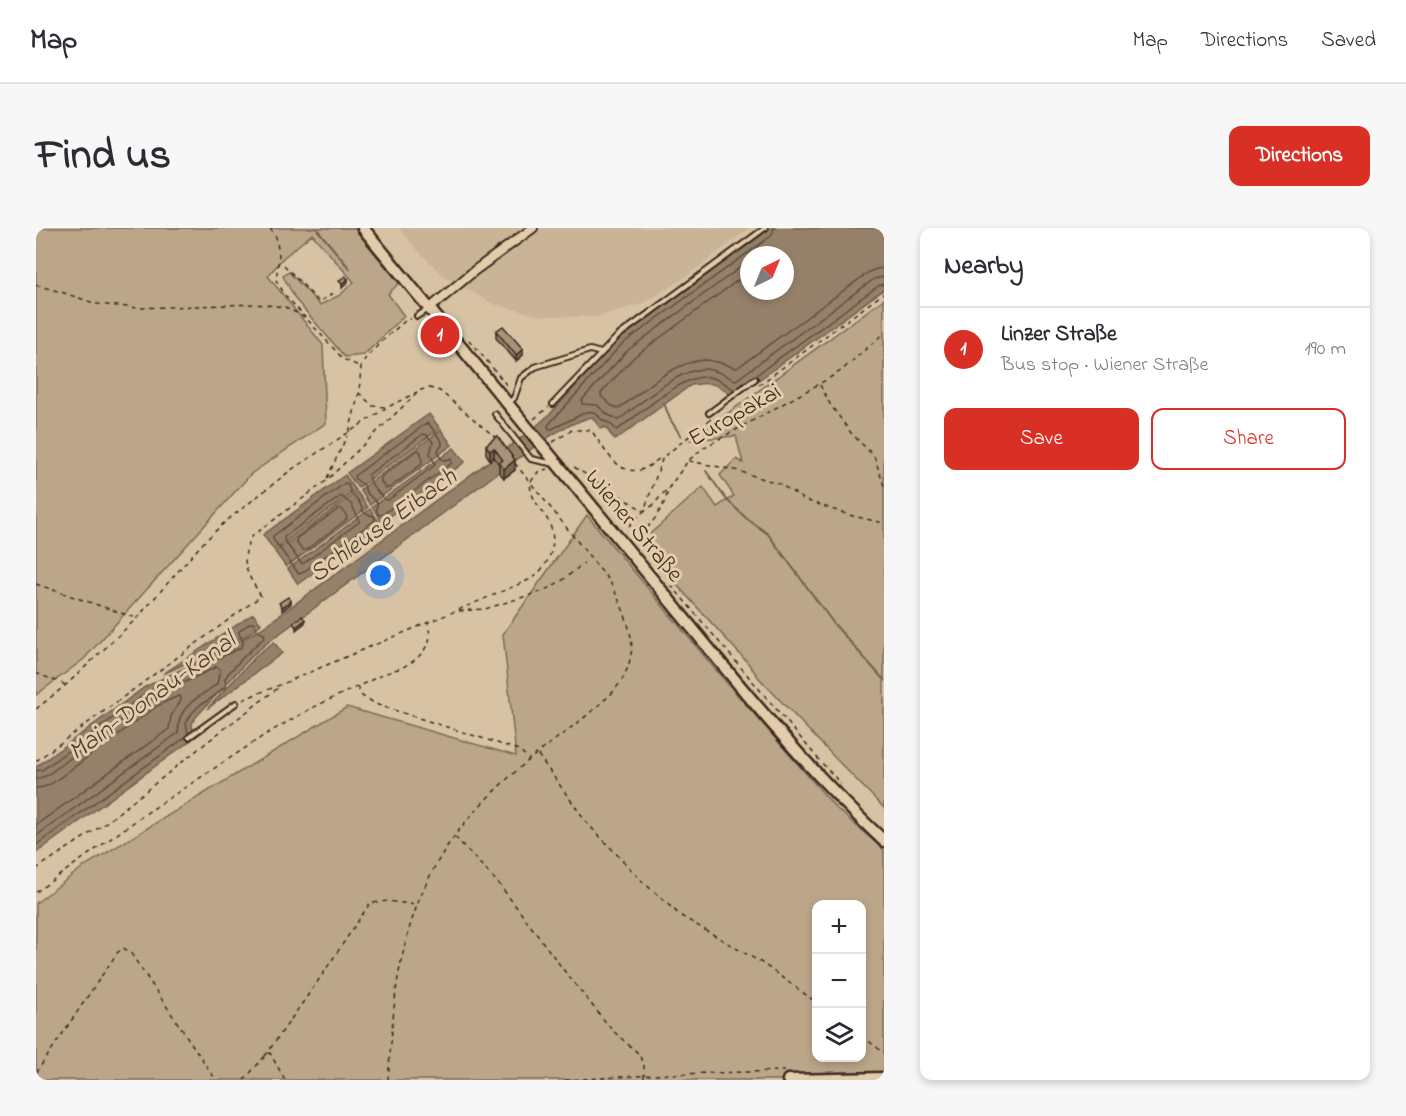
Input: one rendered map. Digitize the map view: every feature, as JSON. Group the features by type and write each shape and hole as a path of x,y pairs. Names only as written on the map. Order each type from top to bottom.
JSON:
{"main road":[{"name":"Wiener Straße","path":"363,228 508,404 547,447 558,465 726,669 847,805 884,840"},
{"path":"789,1076 884,1078"}],"street":[{"path":"429,309 474,271 533,228"}],"lane":[{"path":"553,405 618,336 765,228"},
{"path":"417,316 429,309"},
{"path":"508,404 514,398 521,378 535,367 590,350 601,353"},
{"path":"708,413 755,379"},
{"path":"495,414 531,459 558,465"},
{"path":"189,737 236,703"}],"path":[{"path":"270,228 276,237 279,255 276,280 285,295 343,359 361,367"},
{"path":"284,265 319,302 336,291"},
{"path":"36,285 97,304 138,308 256,304 285,307 306,318"},
{"path":"759,384 884,293"},
{"path":"326,481 348,434 359,393 361,367 365,358 406,320 417,316"},
{"name":"Europakai","path":"628,550 656,517 670,486 688,461 703,448 819,384 841,370 884,333"},
{"path":"819,384 851,433 874,456 884,486"},
{"path":"36,709 66,685 137,618 203,543 225,522 291,470 386,408 420,390 430,388 440,391 499,440"},
{"path":"36,761 261,596 244,561 245,549 251,537 326,481 420,390"},
{"path":"359,393 373,406 386,408"},
{"path":"528,424 553,405"},
{"path":"547,447 572,429 591,430 615,463 624,469 641,470 663,457 711,419"},
{"path":"388,1080 398,980 404,950 427,881 447,845 486,798 617,688 626,671 631,653 629,629 621,604 610,582 510,456"},
{"path":"644,511 663,457"},
{"path":"688,461 735,470 780,484 805,500 849,515 884,523"},
{"path":"236,703 458,611 538,574 548,561 553,549 550,524 533,499 530,483 538,472 566,463 644,511"},
{"path":"629,526 670,486"},
{"path":"458,611 486,609 543,591 563,580 584,563"},
{"path":"668,583 843,786"},
{"path":"36,584 137,618"},
{"path":"36,892 148,812 268,733 312,708 415,660 429,642 428,623"},
{"path":"36,674 66,685"},
{"path":"36,869 103,825 281,685"},
{"path":"357,687 362,696 378,705 519,750 530,760"},
{"path":"537,754 588,824 643,882 681,916 762,963 812,999"},
{"path":"455,836 499,884 613,1031 639,1054 644,1066 644,1080"},
{"path":"244,1080 265,1056 370,903 388,901 418,905"},
{"path":"36,1073 117,953 123,948 130,952 216,1080"},
{"path":"866,1040 884,1053"},
{"path":"265,1056 270,1053 285,1080"},
{"path":"565,1080 644,1075 789,1076"}],"shaded area":[{"path":"36,228 354,228 399,283 388,294 404,316 364,355 345,357 296,300 283,276 289,272 320,305 340,295 354,282 312,234 283,258 268,276 323,345 326,423 252,473 84,659 36,695"},
{"path":"399,228 750,228 683,279 642,304 596,317 541,316 493,304 444,276 418,251"},
{"path":"884,299 884,808 759,678 646,551 650,548 643,540 703,487 717,507 734,496 720,475 736,459 743,463 736,436 691,440"},
{"path":"587,515 720,675 836,808 884,850 884,1080 36,1080 36,903 83,867 347,707 516,756 503,634"}],"water":[{"name":"Main-Donau-Kanal","path":"771,228 884,228 884,289 730,401 725,397 729,394 715,385 707,383 691,385 615,440 605,427 601,429 592,417 568,426 546,439 271,640 254,654 196,717 192,724 193,731 215,715 216,722 36,853 36,767 145,687 262,628 533,429 551,413 618,340 740,251 740,300 794,300 794,246 746,246"},
{"path":"429,414 440,428 358,488 347,473"},
{"path":"441,430 452,445 370,505 360,490"},
{"path":"454,448 465,462 382,522 372,507"},
{"path":"345,475 356,490 274,550 263,535"},
{"path":"357,492 368,507 286,567 275,552"},
{"path":"370,509 380,523 298,584 288,569"},
{"path":"253,614 261,624 247,635 163,674"},
{"path":"274,642 282,653 207,709 259,653"}],"building":[{"path":"345,276 348,279 342,284 339,281"},
{"path":"503,326 523,349 516,355 496,331"},
{"path":"497,436 515,460 504,469 499,463 503,460 494,448 490,451 486,445"},
{"path":"288,597 291,601 282,607 279,603"},
{"path":"302,616 305,620 296,627 293,623"}],"waterway":[{"path":"316,228 350,269"},
{"path":"664,403 670,419 681,436"},
{"path":"706,471 726,499 768,534 834,624 884,680"}],"place":[{"name":"Linzer Straße","path":"440,335"}],"water label":[{"name":"Schleuse Eibach","path":"382,524"}]}
